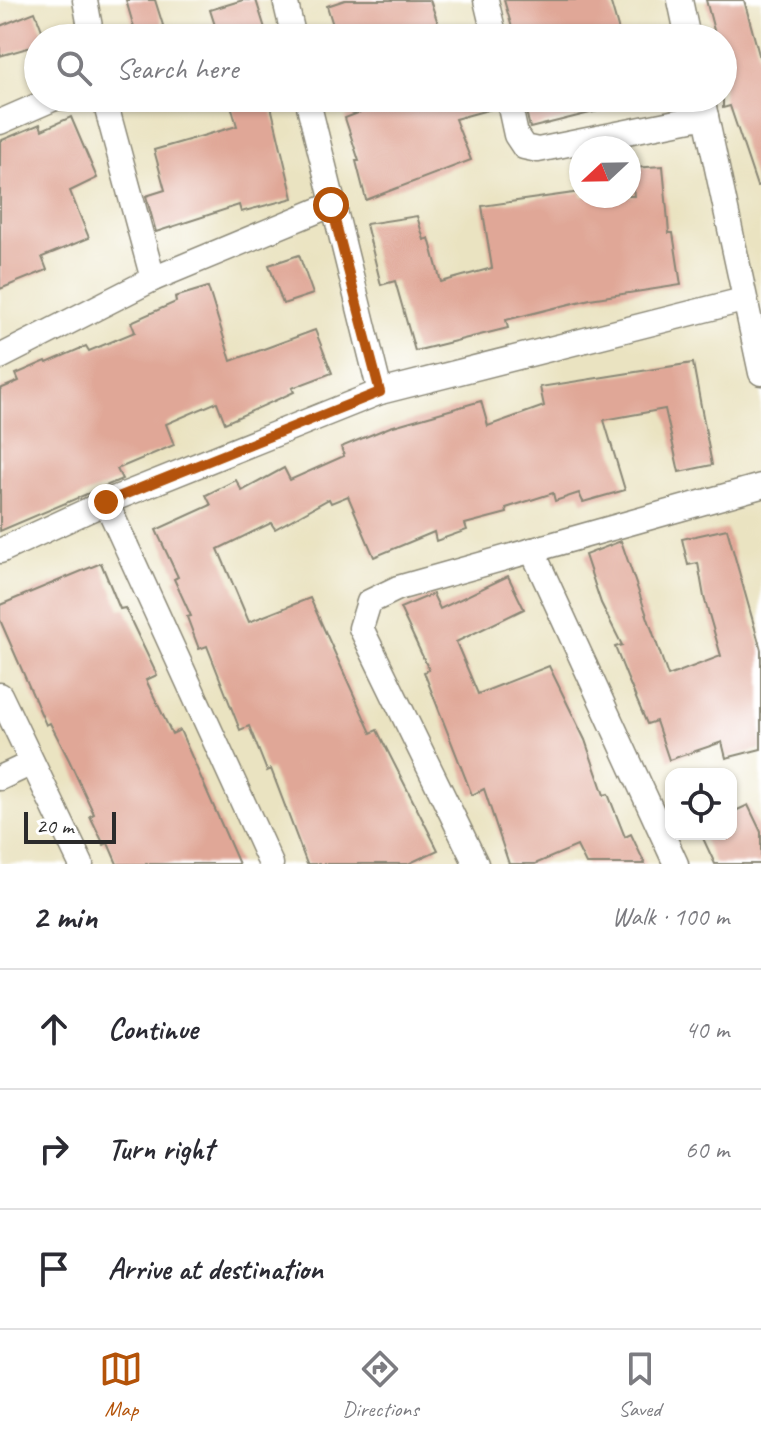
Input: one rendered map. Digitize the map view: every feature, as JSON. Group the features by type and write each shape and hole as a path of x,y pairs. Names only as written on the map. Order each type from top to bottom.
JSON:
{"street":[{"path":"85,0 89,24"},
{"path":"285,0 291,24"},
{"path":"486,0 492,24"},
{"path":"680,0 685,24"},
{"path":"0,122 24,112"},
{"path":"108,112 153,279"},
{"path":"310,112 380,392"},
{"path":"511,112 516,135 524,147 538,150 685,112"},
{"path":"705,112 761,373"},
{"path":"0,357 153,279 331,205"},
{"path":"0,551 106,502 380,392 743,300"},
{"path":"476,864 361,628 369,602 398,588 761,486"},
{"path":"106,502 271,864"},
{"path":"532,550 676,864"},
{"path":"0,695 81,864"},
{"path":"0,778 32,763"}],"building":[{"path":"126,0 155,0 163,24 133,24"},
{"path":"243,0 256,0 264,24 214,24 210,10"},
{"path":"345,0 430,0 438,24 333,24 327,6"},
{"path":"504,0 610,0 617,24 511,24"},
{"path":"706,0 744,0 761,62 761,185 757,186 732,112 737,112 737,24 712,24"},
{"path":"35,12 40,24 24,24 24,49 0,56 0,26"},
{"path":"233,112 272,112 293,198 241,212 239,205 156,232 146,196 165,190 154,150 237,126"},
{"path":"361,112 480,112 455,119 471,160 366,200 356,161 359,161 345,118"},
{"path":"526,112 594,112 530,128"},
{"path":"71,117 97,178 70,191 89,238 42,257 47,270 0,289 0,141 40,124 42,130"},
{"path":"663,166 669,233 673,233 681,285 590,299 506,320 508,328 415,351 395,281 381,285 366,224 417,216 424,240 429,238 441,282 492,268 482,206 569,194 569,208 641,208 641,167"},
{"path":"299,255 313,294 283,304 269,265"},
{"path":"208,287 231,361 315,330 332,373 292,388 294,392 225,423 217,402 166,424 174,445 117,469 122,479 0,531 0,389 19,381 16,374 46,361 86,346 89,351 135,332 131,322 176,302 175,297"},
{"path":"693,363 712,465 679,472 665,409 604,420 625,490 583,502 579,493 555,501 553,493 506,508 507,513 465,524 467,530 436,541 434,532 374,557 348,496 331,503 329,499 275,529 271,523 218,549 249,622 310,598 371,733 377,730 438,850 408,864 307,864 271,769 267,771 249,726 240,730 207,646 199,649 187,617 191,616 174,579 178,577 156,530 211,505 206,495 236,480 242,491 284,468 290,480 344,456 341,447 390,427 481,401 488,426 544,406 540,387"},
{"path":"727,529 761,650 761,749 726,758 722,742 669,760 656,721 647,724 627,677 615,647 622,645 601,603 585,555 621,541 668,676 721,656 698,563 688,565 682,539"},
{"path":"101,563 120,609 125,608 157,675 146,680 172,734 180,730 239,864 117,864 108,843 104,845 90,816 94,814 69,760 50,723 46,725 0,620 0,605"},
{"path":"508,576 524,609 456,642 478,694 549,666 585,740 604,795 608,794 625,837 631,834 645,864 586,864 577,846 535,864 509,864 484,789 472,795 424,672 429,670 400,608 433,594 440,609"},
{"path":"748,805 761,832 761,864 715,864 704,840 737,840 737,810"}],"route":[{"path":"106,502 380,392 331,205"}]}
